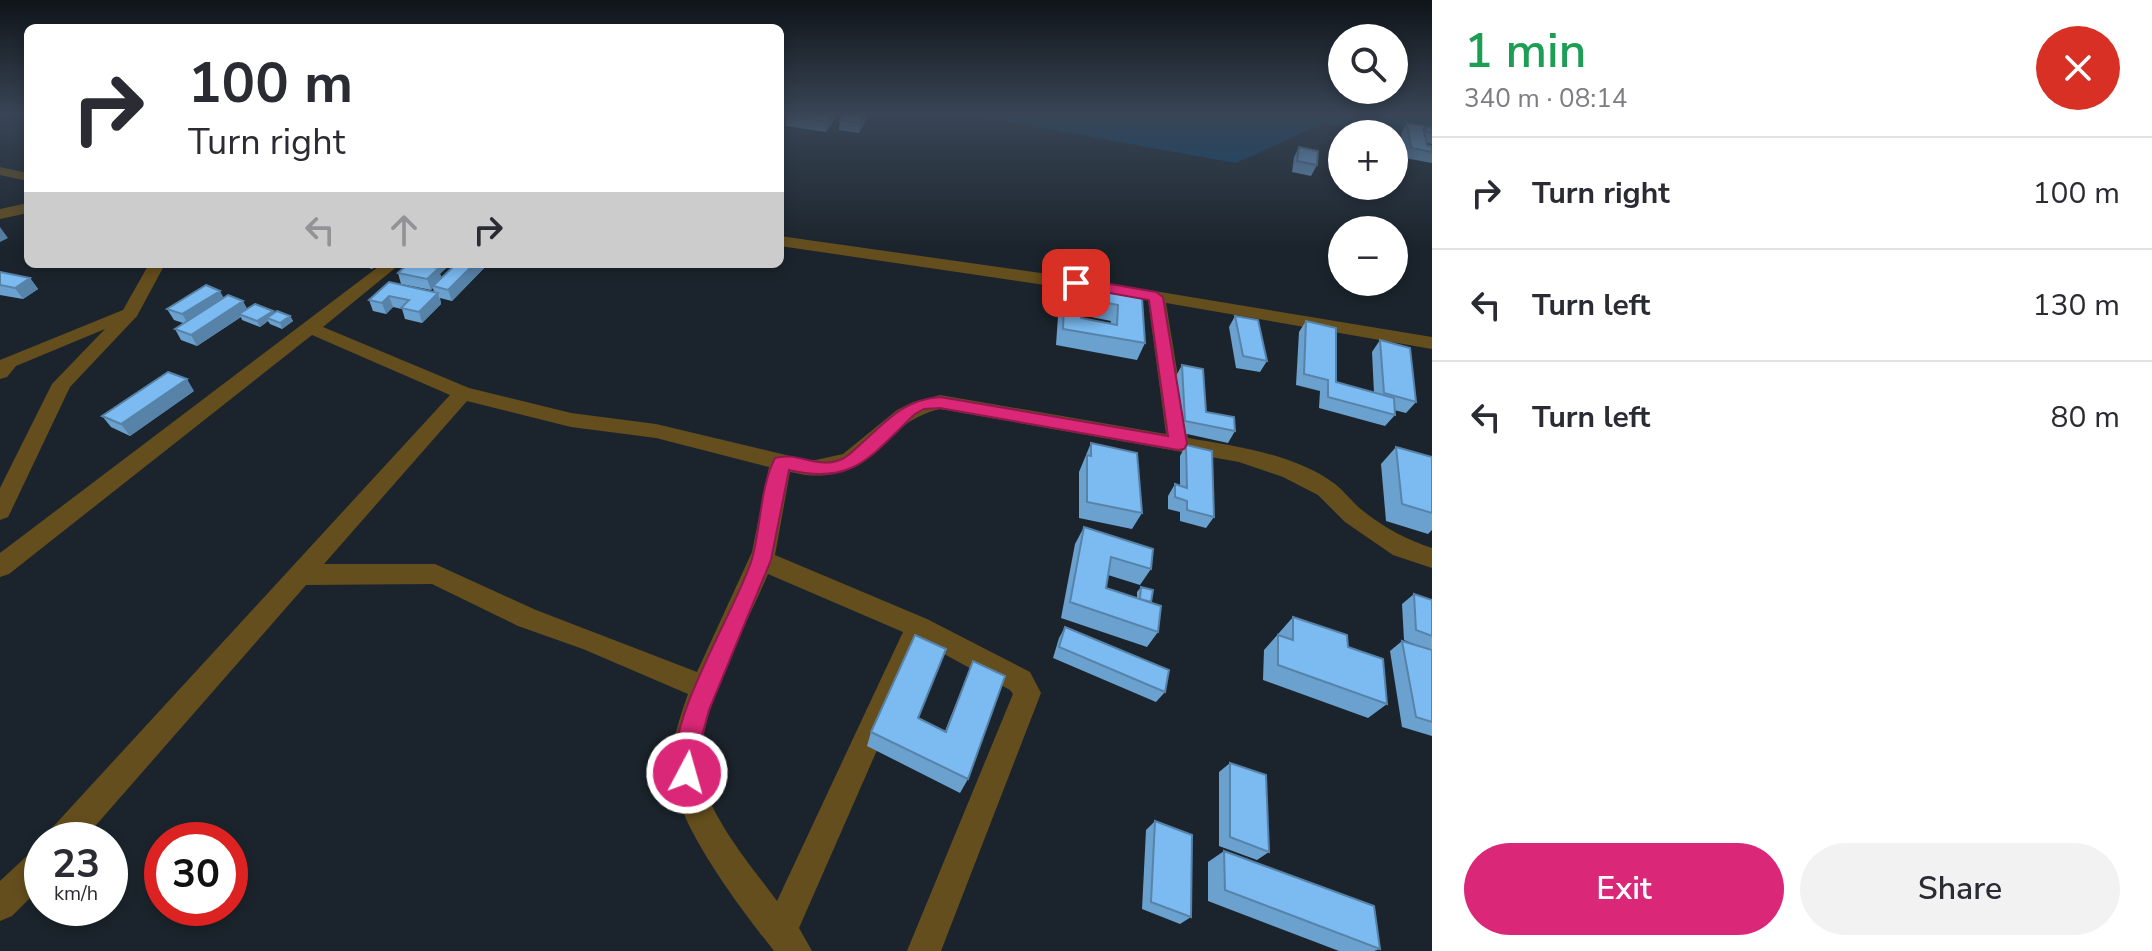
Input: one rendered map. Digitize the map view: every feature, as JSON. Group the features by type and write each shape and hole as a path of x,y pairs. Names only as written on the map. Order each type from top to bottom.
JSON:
{"street":[{"path":"0,171 24,176"},
{"path":"0,214 24,209"},
{"path":"784,242 1156,297 1432,343"},
{"path":"0,567 387,268"},
{"path":"0,511 62,384 131,312 155,269"},
{"path":"1156,297 1178,444"},
{"path":"3,364 131,312"},
{"path":"310,328 463,393 571,420 656,431 811,469 830,469 851,463 909,410 921,404 940,402 1241,455 1291,471 1326,489 1353,516 1401,548 1432,558"},
{"path":"1409,339 1432,358"},
{"path":"78,822 463,393"},
{"path":"781,462 761,560 706,689 688,743 687,773 696,807 787,941"},
{"path":"761,560 918,627 1020,681 1027,693 924,951"},
{"path":"299,575 435,574 527,618 592,641 706,689"},
{"path":"787,941 918,627"},
{"path":"0,904 24,881"}],"shaded area":[{"path":"1216,159 1244,159 1236,163"}],"building":[{"path":"1297,159 1317,159 1317,165"},
{"path":"404,268 439,268 427,279 398,273"},
{"path":"452,268 470,268 448,290 433,286"},
{"path":"0,272 30,278 15,288 0,285"},
{"path":"389,282 438,293 419,312 401,308 409,300 389,296 382,303 369,300"},
{"path":"206,285 220,291 182,314 167,309"},
{"path":"1065,285 1142,298 1145,343 1063,329","holes":["1083,298 1118,305 1117,325 1081,318"]},
{"path":"228,295 243,301 191,335 175,329"},
{"path":"255,304 273,311 257,321 239,314"},
{"path":"277,311 290,316 280,323 267,318"},
{"path":"1235,316 1258,320 1267,361 1243,356"},
{"path":"1306,321 1336,328 1336,382 1394,398 1395,415 1328,397 1328,380 1304,374"},
{"path":"1380,340 1410,348 1416,402 1384,393"},
{"path":"1182,365 1203,369 1206,412 1234,417 1235,431 1185,421"},
{"path":"168,372 187,379 121,424 102,416"},
{"path":"1091,443 1137,453 1142,513 1087,502 1087,455 1091,456"},
{"path":"1186,445 1212,451 1214,517 1187,510 1187,501 1175,497 1175,484 1187,488"},
{"path":"1396,447 1432,457 1432,513 1402,504"},
{"path":"1084,527 1153,549 1151,569 1111,557 1106,588 1161,606 1158,632 1070,602"},
{"path":"1141,587 1153,590 1151,602 1140,599"},
{"path":"1414,594 1432,600 1432,636 1416,630"},
{"path":"1293,617 1347,635 1348,647 1383,659 1387,704 1278,665 1278,635 1293,640"},
{"path":"1065,627 1169,670 1165,692 1059,647"},
{"path":"915,635 946,649 918,718 946,732 973,661 1005,676 968,779 871,732"},
{"path":"1402,641 1432,650 1432,722 1416,717"},
{"path":"1230,763 1266,775 1269,852 1230,837"},
{"path":"1155,821 1192,835 1191,917 1151,902"},
{"path":"1224,851 1374,906 1380,949 1225,890"}],"route":[{"path":"687,773 688,743 697,710 761,560 781,462 811,469 830,469 851,463 909,410 921,404 940,402 1178,444 1156,297 1076,283"}]}
